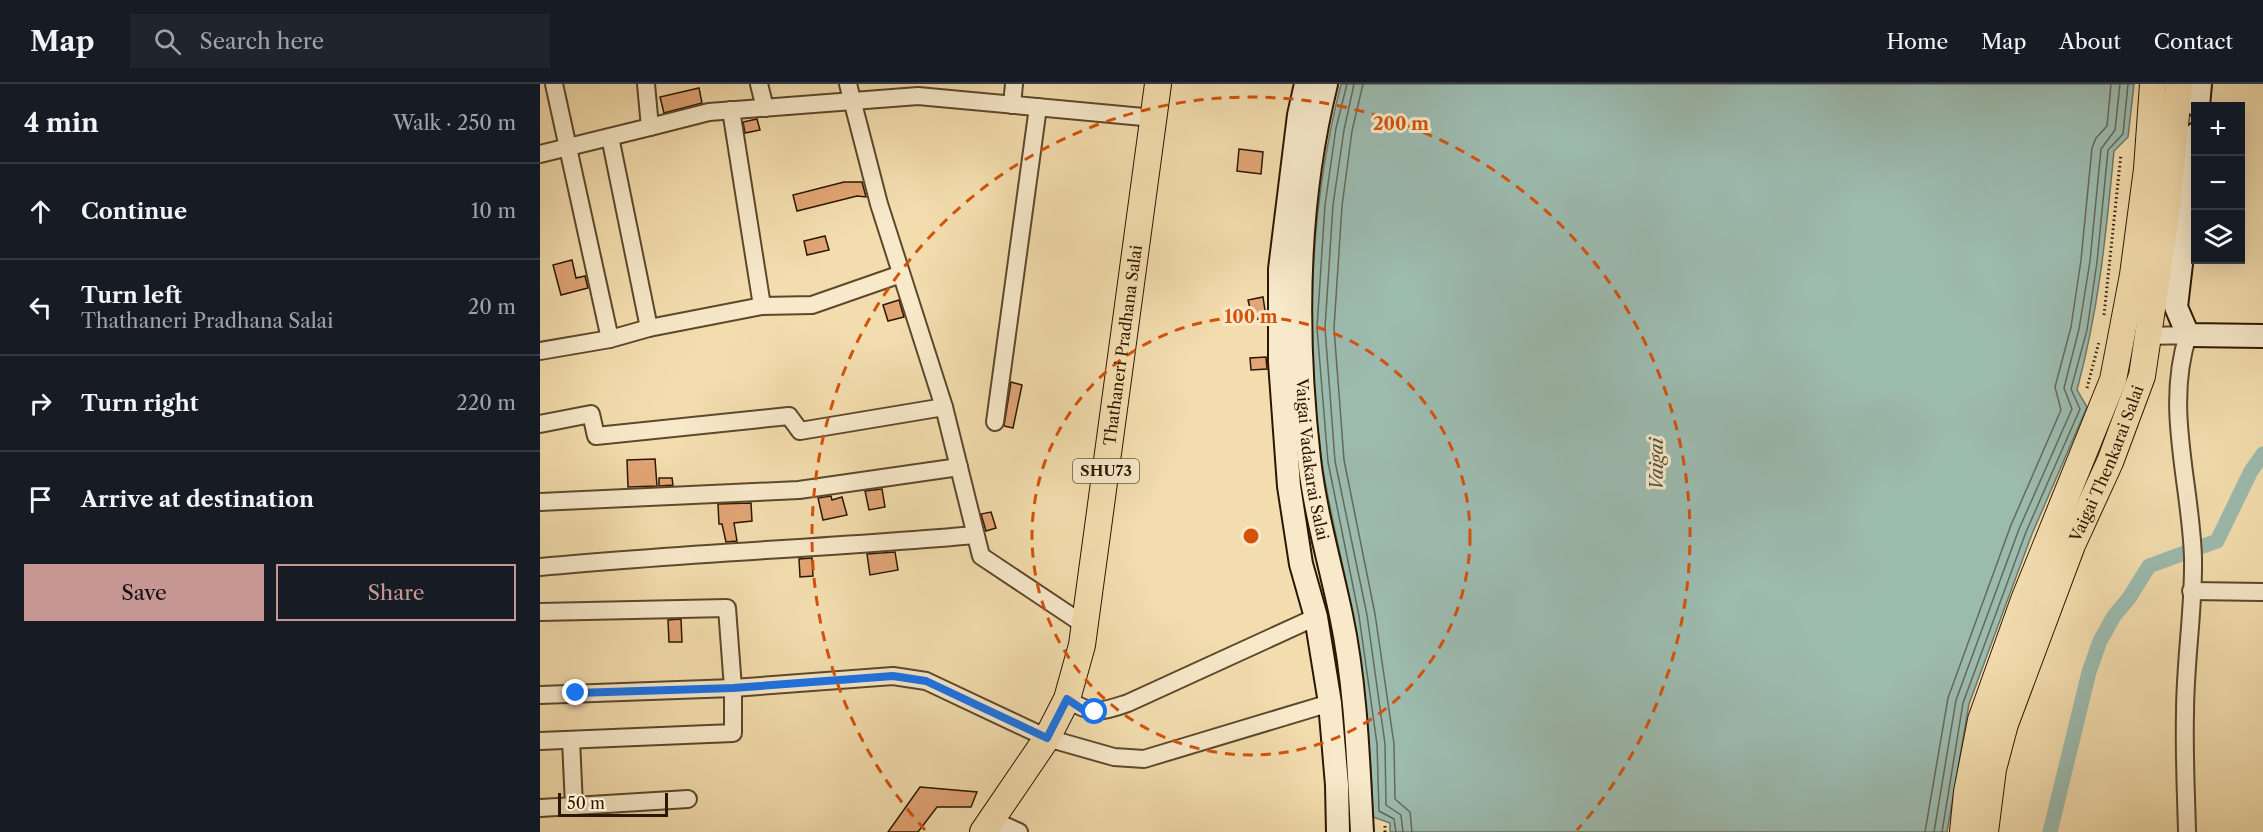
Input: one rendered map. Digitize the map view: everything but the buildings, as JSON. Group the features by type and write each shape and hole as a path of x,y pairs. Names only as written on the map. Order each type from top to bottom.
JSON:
{"main road":[{"name":"Thathaneri Pradhana Salai","path":"987,826 1047,738 1067,699 1086,626 1158,84"},
{"name":"Vaigai Vadakarai Salai","path":"1306,84 1299,115 1280,269 1280,362 1289,486 1301,564 1316,617 1330,704 1338,832"},
{"name":"Vaigai Vadakarai Salai","path":"1326,84 1318,117 1306,208 1299,340 1309,461 1323,540 1341,617 1356,732 1362,832"},
{"name":"Vaigai Thenkarai Salai","path":"1963,832 1967,792 1982,720 2024,600 2113,380 2134,263 2147,169 2153,84"},
{"name":"Vaigai Thenkarai Salai","path":"1986,832 1993,769 2004,724 2072,545 2110,462 2142,376 2167,208 2179,84"},
{"path":"2198,102 2200,84"},
{"path":"2193,156 2176,307 2188,336 2263,336"}],"street":[{"path":"554,84 610,339"},
{"path":"646,84 650,127"},
{"path":"759,84 765,108"},
{"path":"1012,105 1014,84"},
{"path":"540,154 709,112 765,108 850,92 918,96 1154,118"},
{"path":"850,92 879,204 944,407 981,556 1086,626"},
{"path":"995,422 1038,107"},
{"path":"731,110 762,306"},
{"path":"610,137 649,328"},
{"path":"540,351 610,339 649,328 762,306 812,305 901,274"},
{"path":"2148,336 2188,336 2184,348 2178,405 2180,447 2193,557 2185,712 2187,832"},
{"path":"540,424 591,414 596,436 789,416 800,431 944,407"},
{"path":"540,502 799,490 959,467"},
{"path":"540,567 636,558 835,548 975,535"},
{"path":"2191,591 2263,592"},
{"path":"540,612 727,608 733,688 733,733 540,741"},
{"path":"1067,699 1085,711 1104,711 1128,703 1316,617"},
{"path":"540,695 733,688 893,676 926,681 1047,738 1114,757 1144,759 1330,704"},
{"path":"571,740 574,806"},
{"path":"540,808 688,799"},
{"path":"987,826 1019,832"}],"path":[{"path":"2103,316 2121,154"},
{"path":"2091,394 2087,389 2100,338"},
{"path":"1385,825 1385,832"}],"water":[{"name":"Vaigai","path":"1341,84 2134,84 2128,137 2114,151 2105,242 2091,330 2077,390 2087,407 2032,534 1969,704 1947,832 1390,832 1390,823 1373,817 1369,742 1361,668 1322,463 1313,368 1313,272 1317,225 1322,177"}],"waterway":[{"path":"2050,832 2089,672 2100,641 2114,616 2129,598 2149,566 2217,541 2251,471 2263,454"}],"route":[{"path":"576,693 733,688 893,676 926,681 1047,738 1067,699 1085,711 1095,712"}]}
